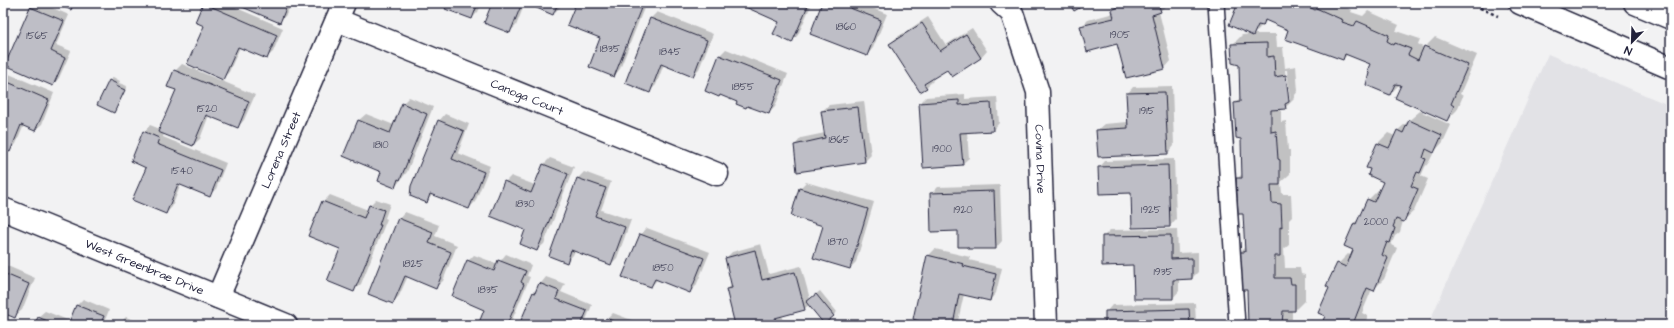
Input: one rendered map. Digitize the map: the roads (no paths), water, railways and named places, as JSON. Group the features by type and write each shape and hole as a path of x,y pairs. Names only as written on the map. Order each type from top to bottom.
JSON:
{"street":[{"name":"Covina Drive","path":"1000,3 1012,13 1038,92 1046,325"},
{"path":"1520,3 1671,68"},
{"path":"1634,3 1671,18"},
{"name":"Canoga Court","path":"340,11 717,174"},
{"name":"Lorena Street","path":"218,297 340,11"},
{"name":"West Greenbrae Drive","path":"3,209 286,325"}],"lane":[{"path":"1216,3 1237,325"}]}
